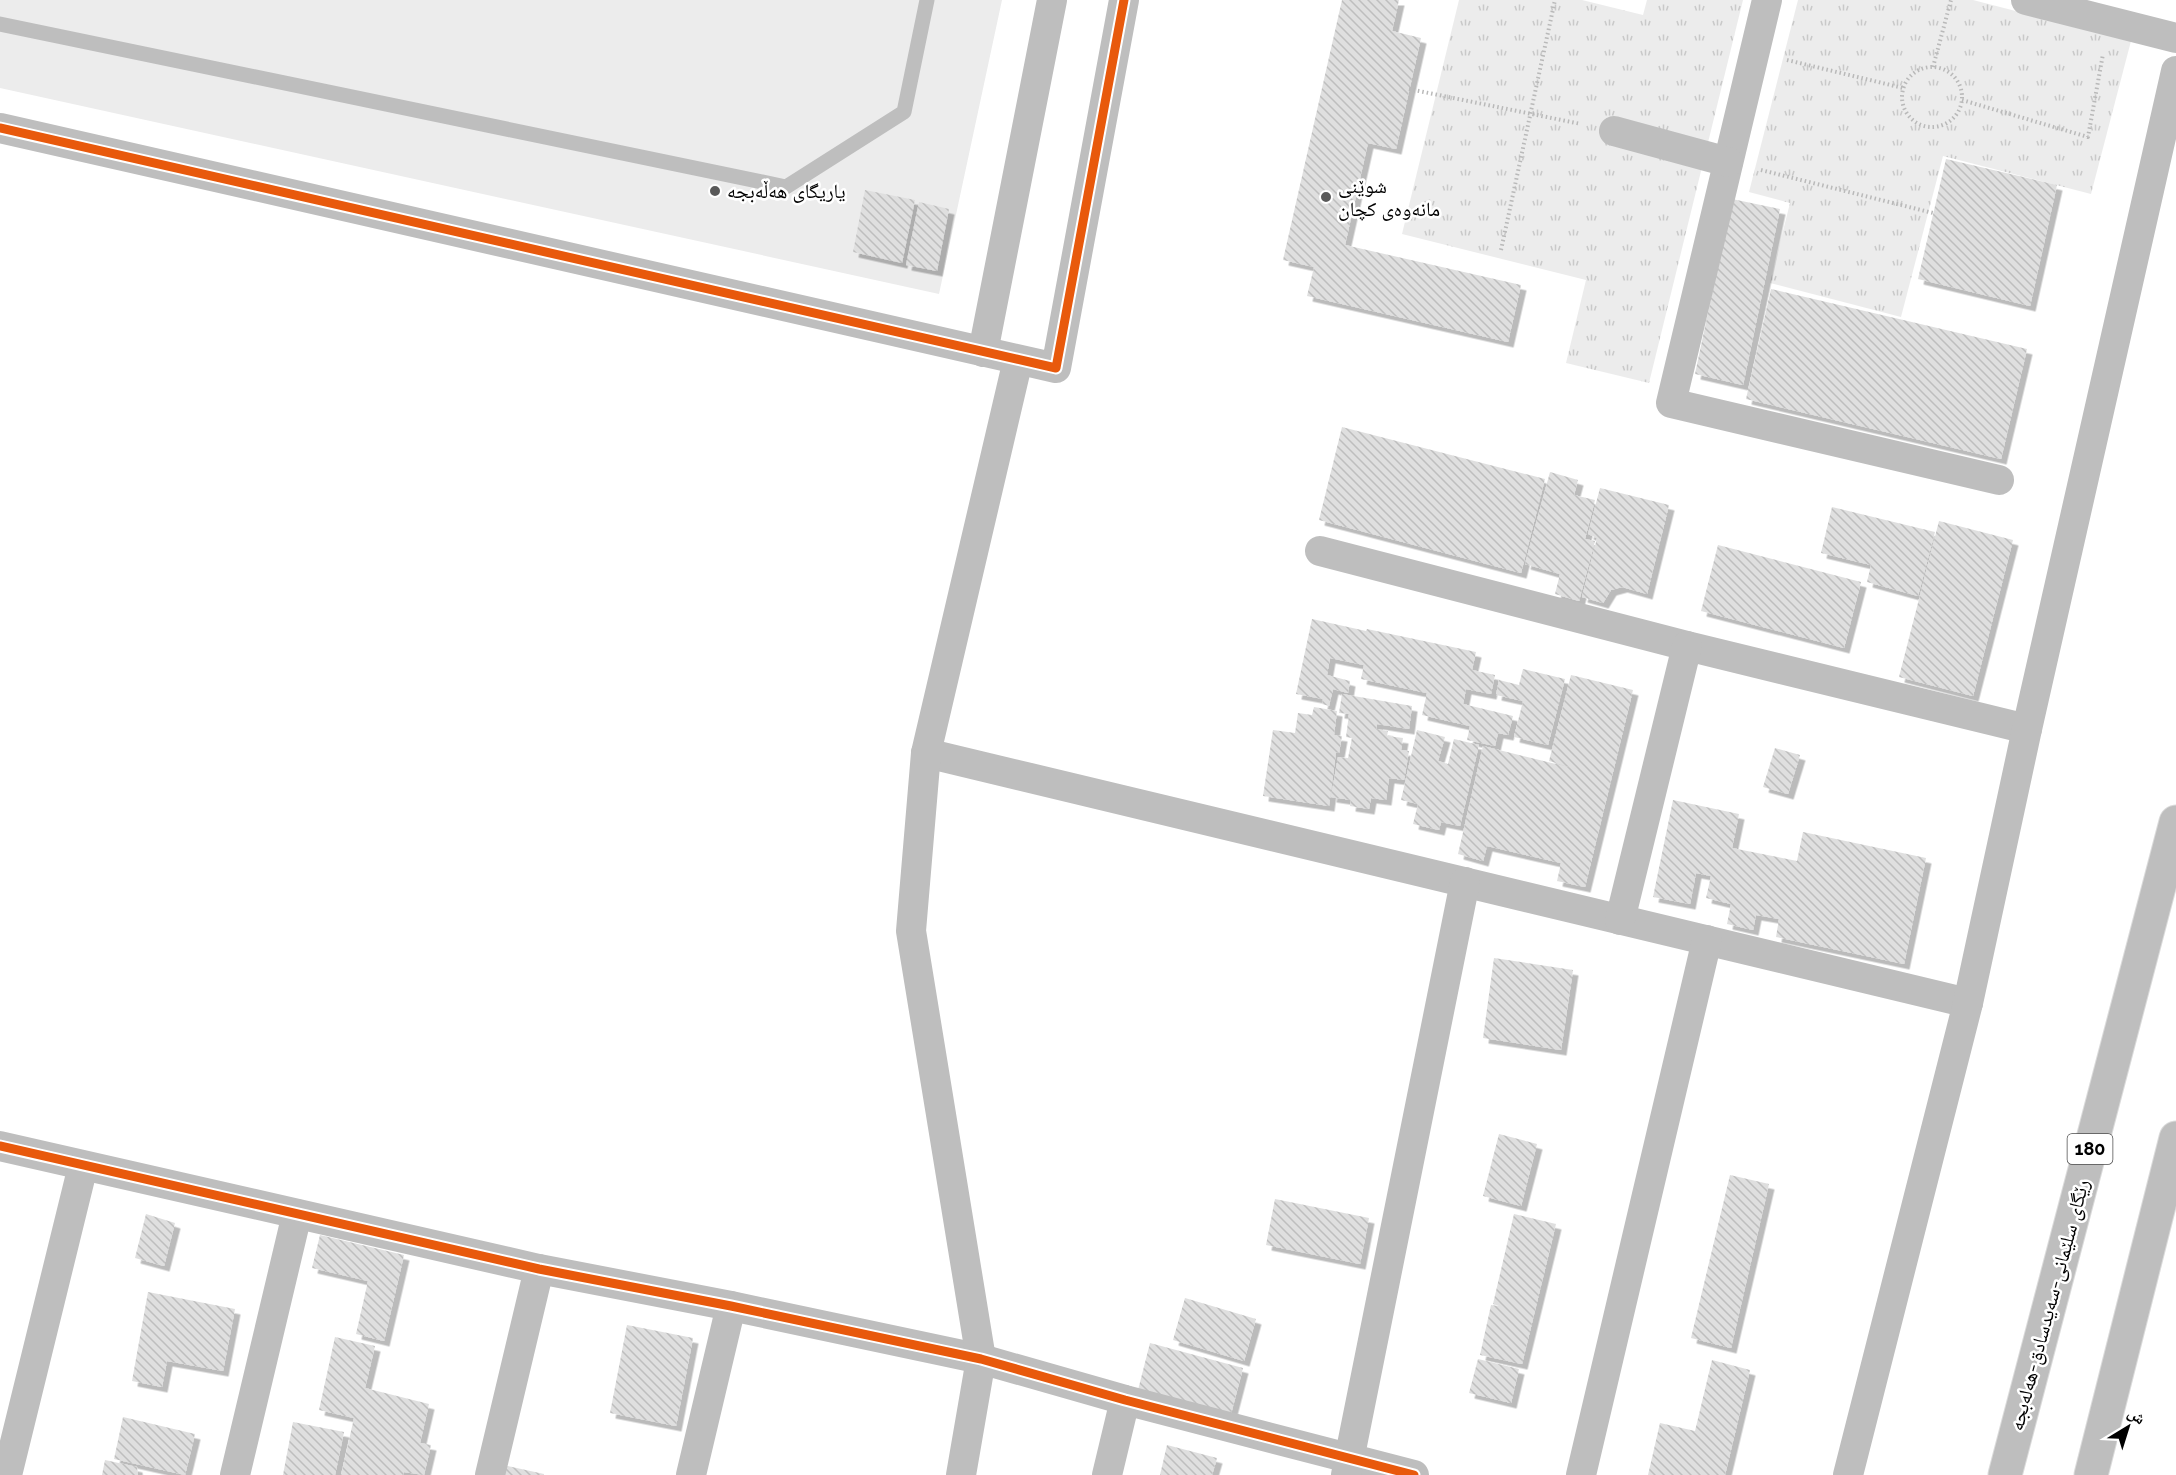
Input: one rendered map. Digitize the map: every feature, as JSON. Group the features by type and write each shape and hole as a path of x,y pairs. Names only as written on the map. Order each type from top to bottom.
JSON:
{"highway":[{"name":"رێگای سلێمانی-سەیدسادق-هەلەبجە","path":"2005,1475 2176,822"},
{"path":"2091,1475 2176,1137"}],"street":[{"path":"983,352 1052,0"},
{"path":"0,128 1056,368 1124,0"},
{"path":"1767,0 1671,403 1999,480"},
{"path":"2026,0 2176,38"},
{"path":"1848,1475 1968,1003 2027,729 2176,71"},
{"path":"1614,131 1728,162"},
{"path":"961,1475 981,1359 910,932 926,753 1018,360"},
{"path":"1320,551 1687,646 2027,729"},
{"path":"1620,920 1687,646"},
{"path":"926,753 1968,1003"},
{"path":"1348,1467 1465,882"},
{"path":"1581,1475 1707,940"},
{"path":"0,1146 539,1269 731,1306 981,1359 1348,1467 1414,1475"},
{"path":"7,1475 83,1166"},
{"path":"236,1475 297,1214"},
{"path":"490,1475 539,1269"},
{"path":"691,1475 731,1306"},
{"path":"1107,1475 1125,1400"}],"lane":[{"path":"0,24 786,187 904,112 927,0"}],"path":[{"path":"1501,250 1555,0"},
{"path":"1933,67 1952,0"},
{"path":"1962,100 2088,137 2110,21"},
{"path":"1754,52 1903,88"},
{"path":"1933,67 1952,74 1962,91 1962,100 1959,111 1946,124 1926,127 1908,117 1903,108 1903,88 1914,72 1933,67"},
{"path":"1409,89 1614,131"},
{"path":"1728,162 1933,213"}],"green space":[{"name":"یاریگای هەڵەبجە","path":"0,0 1002,0 939,294 0,88"},
{"path":"1459,0 1582,0 1643,15 1647,0 1743,0 1649,383 1566,363 1586,280 1402,234"},
{"path":"1798,0 1973,0 2131,41 2091,194 1943,156 1901,317 1770,283 1790,203 1749,192"}],"building":[{"name":"شوێنی مانەوەی کچان","path":"1342,0 1399,0 1392,31 1421,38 1396,149 1368,143 1345,245 1521,285 1508,342 1307,296 1314,267 1283,260"},
{"path":"1946,159 2057,185 2030,306 1918,279"},
{"path":"865,190 915,200 902,263 853,252"},
{"path":"1732,199 1780,209 1743,385 1695,374"},
{"path":"919,202 949,209 937,271 906,265"},
{"path":"1771,289 2027,349 2001,459 1746,399"},
{"path":"1342,427 1545,479 1521,573 1319,520"},
{"path":"1550,472 1578,480 1574,495 1595,500 1585,539 1595,541 1579,601 1555,594 1560,574 1525,564"},
{"path":"1600,488 1669,505 1647,594 1622,587 1611,590 1603,603 1582,597 1597,538 1588,534"},
{"path":"1832,507 1935,532 1918,596 1867,582 1871,565 1821,553"},
{"path":"1939,521 2013,540 1973,696 1899,677"},
{"path":"1718,545 1861,582 1844,648 1701,611"},
{"path":"1312,619 1476,652 1472,670 1495,675 1491,694 1466,689 1463,704 1513,716 1508,735 1498,733 1495,746 1467,740 1470,726 1422,715 1427,693 1361,679 1364,665 1330,658 1327,675 1350,681 1348,693 1333,689 1329,706 1322,704 1323,699 1296,694"},
{"path":"1523,669 1565,679 1548,745 1514,737 1523,701 1496,695 1499,680 1519,685"},
{"path":"1571,675 1633,690 1585,887 1557,881 1561,863 1487,846 1483,861 1458,854 1483,746 1576,769 1549,761"},
{"path":"1342,694 1412,706 1409,729 1377,724 1376,729 1388,731 1387,736 1403,738 1401,750 1409,751 1404,780 1389,778 1386,800 1371,798 1369,809 1350,806 1351,800 1331,797 1338,757 1348,758 1352,738 1346,737 1349,714 1339,713"},
{"path":"1314,707 1337,711 1334,735 1342,736 1339,753 1336,752 1329,806 1263,796 1273,730 1295,733 1298,713 1312,715"},
{"path":"1417,730 1445,737 1438,761 1448,764 1454,739 1479,745 1460,826 1441,822 1439,830 1413,824 1418,804 1401,800"},
{"path":"1775,748 1800,755 1788,794 1763,787"},
{"path":"1673,800 1739,814 1732,848 1797,861 1803,832 1926,858 1904,964 1776,937 1779,919 1756,915 1753,930 1727,924 1731,904 1706,898 1711,876 1696,873 1690,904 1653,897"},
{"path":"1494,958 1573,970 1561,1050 1483,1038"},
{"path":"1499,1134 1537,1144 1521,1206 1483,1196"},
{"path":"1730,1175 1769,1184 1731,1348 1691,1338"},
{"path":"1275,1199 1369,1218 1360,1264 1266,1245"},
{"path":"146,1214 175,1223 164,1266 135,1258"},
{"path":"1514,1214 1556,1224 1522,1364 1480,1355 1491,1305 1499,1306 1493,1304"},
{"path":"320,1235 404,1255 384,1341 356,1334 368,1281 312,1268"},
{"path":"148,1292 235,1309 223,1371 167,1361 162,1387 132,1381"},
{"path":"1185,1298 1256,1319 1244,1361 1173,1340"},
{"path":"627,1325 693,1338 676,1426 610,1413"},
{"path":"335,1337 375,1346 365,1388 429,1404 420,1443 431,1445 424,1475 404,1472 403,1475 341,1475 354,1418 319,1410"},
{"path":"1150,1343 1243,1368 1231,1414 1138,1390"},
{"path":"1478,1359 1519,1369 1511,1403 1469,1393"},
{"path":"1712,1360 1750,1370 1725,1475 1648,1475 1660,1423 1695,1431"},
{"path":"123,1417 195,1434 185,1475 114,1459"},
{"path":"293,1422 344,1432 335,1475 283,1475"},
{"path":"1167,1445 1217,1458 1212,1475 1160,1475"},
{"path":"105,1460 137,1467 138,1475 102,1475"},
{"path":"503,1465 544,1474 544,1475 501,1475"}],"cycle path":[{"path":"0,128 1056,368 1124,0"},
{"path":"0,1146 539,1269 731,1306 981,1359 1125,1400 1414,1475"}],"place":[{"name":"یاریگای هەڵەبجە","path":"715,191"},
{"name":"شوێنی مانەوەی کچان","path":"1326,197"}]}
